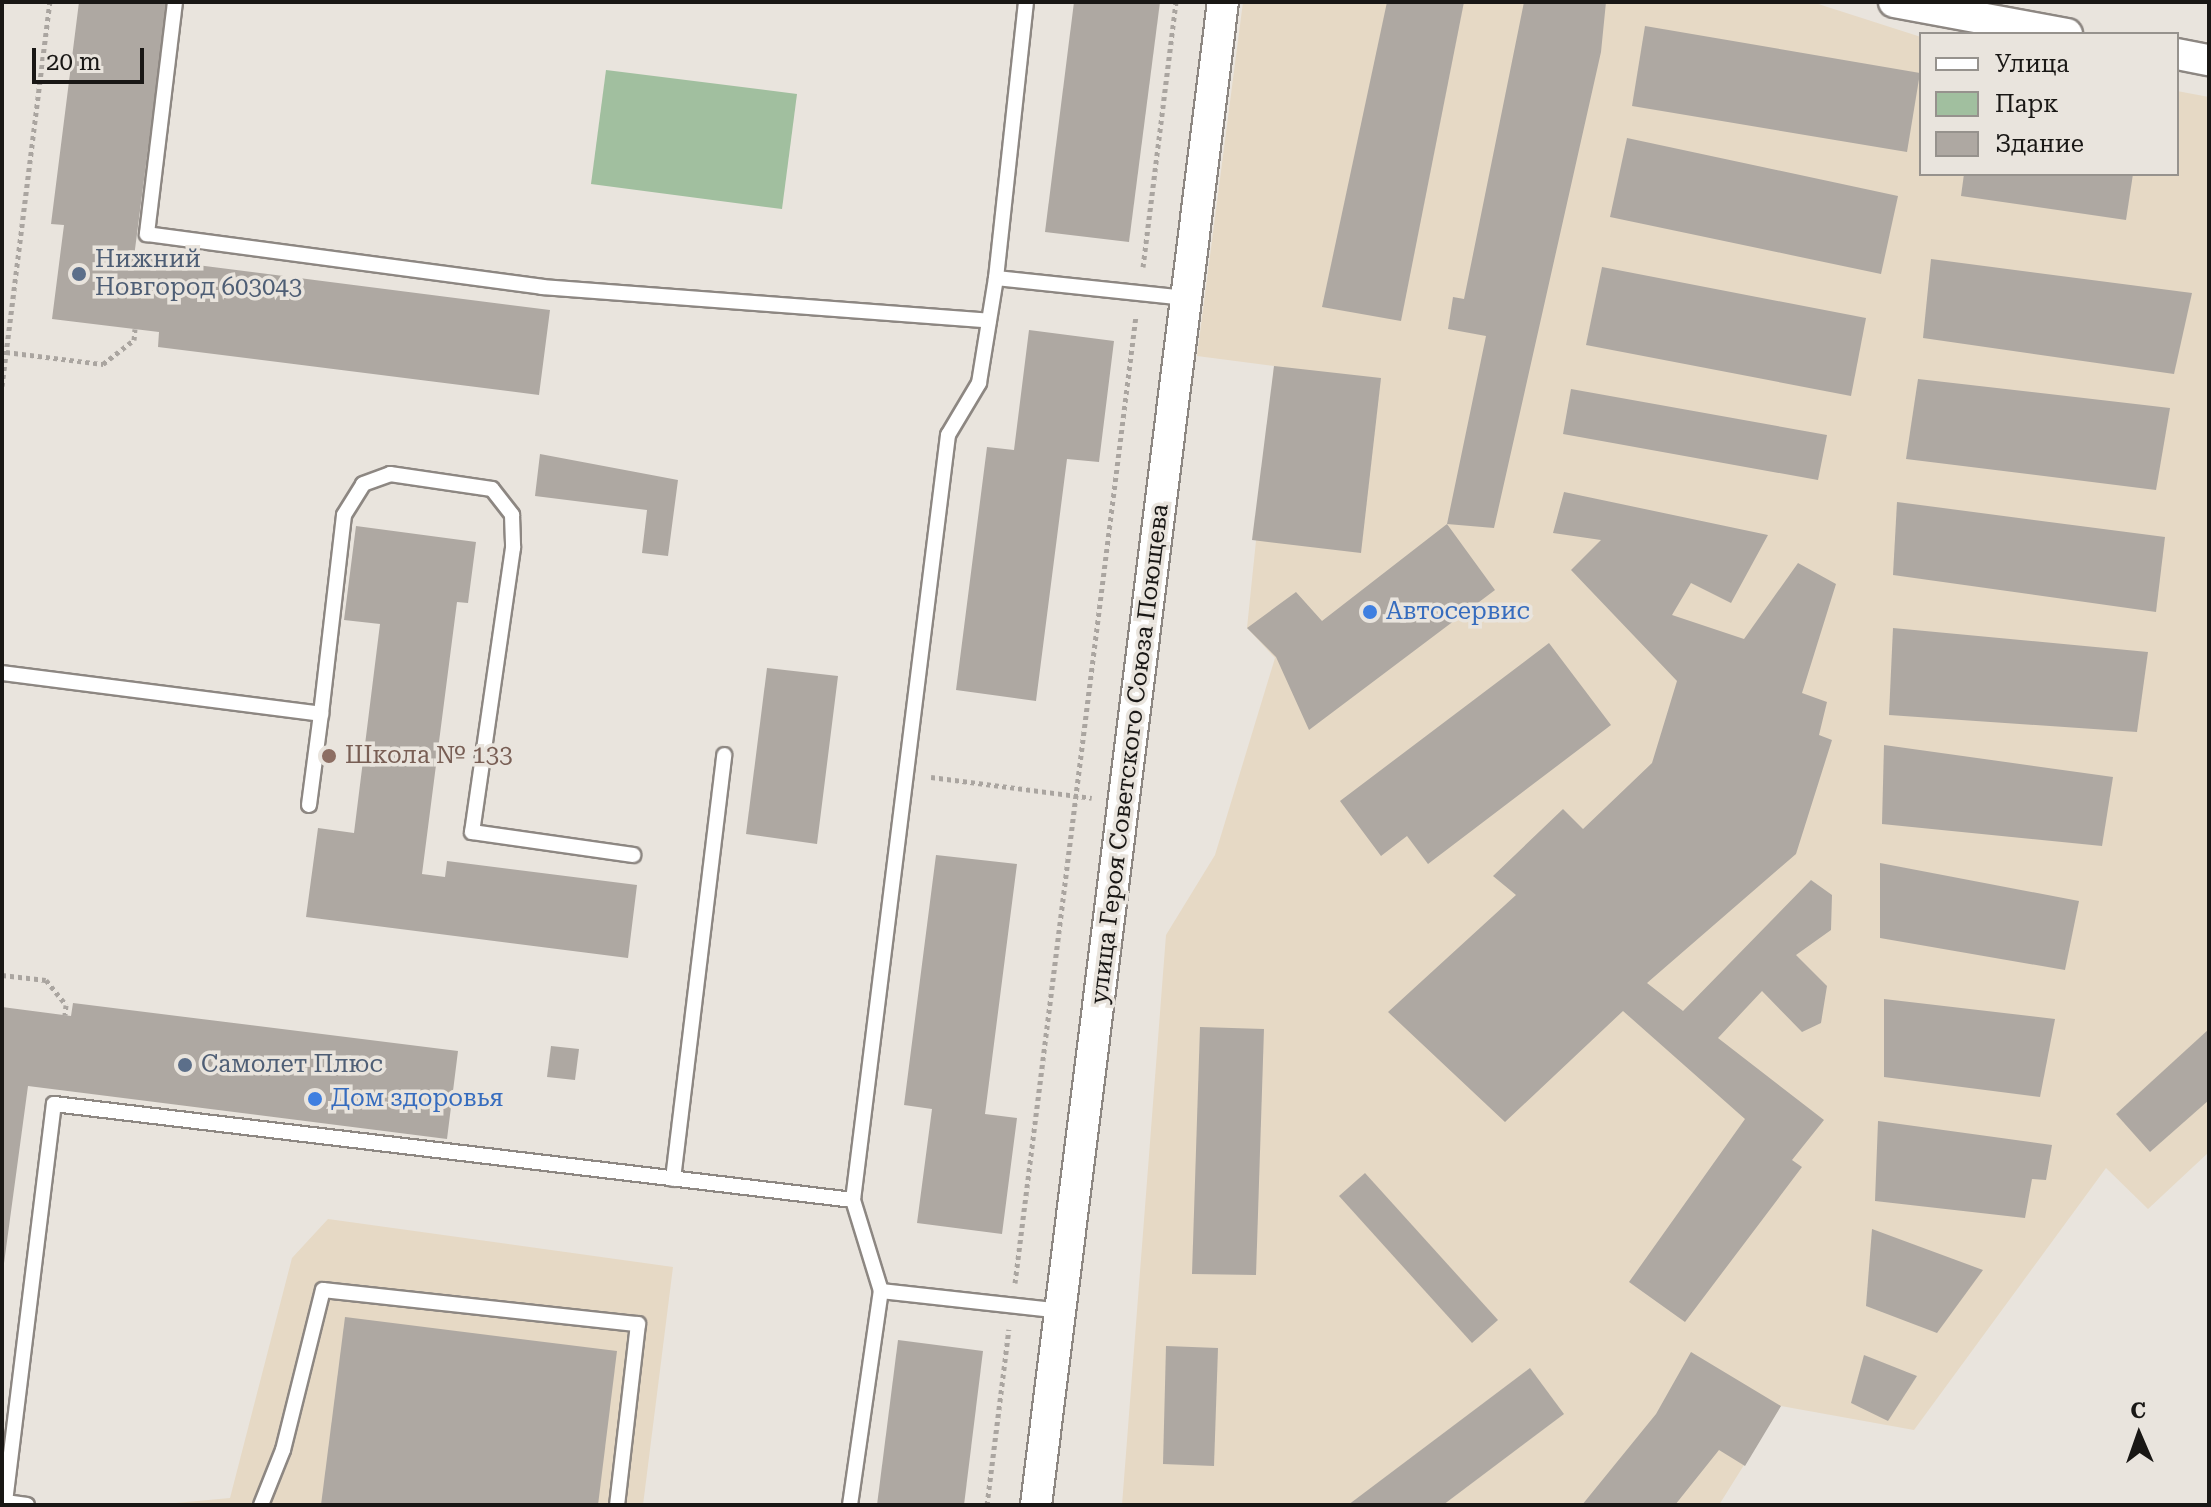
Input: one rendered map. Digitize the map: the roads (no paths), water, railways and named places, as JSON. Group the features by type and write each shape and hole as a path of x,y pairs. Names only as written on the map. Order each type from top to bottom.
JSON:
{"street":[{"name":"улица Героя Советского Союза Поющева","path":"1036,1505 1223,2"},
{"path":"1894,2 2056,32"},
{"path":"2179,54 2209,60"}],"lane":[{"path":"175,2 147,234 542,287 989,321"},
{"path":"850,1505 881,1291 853,1200 948,435 979,383 996,278 1026,2"},
{"path":"996,278 1186,298"},
{"path":"309,805 344,515 363,484 390,474 492,489 512,515 513,548 472,832 633,855"},
{"path":"2,673 321,714"},
{"path":"673,1179 724,755"},
{"path":"27,1505 5,1502 54,1104 853,1200"},
{"path":"261,1505 283,1450 323,1290 638,1324 617,1505"},
{"path":"881,1291 1062,1311"}],"place":[{"name":"Нижний Новгород 603043","path":"79,274"},
{"name":"Автосервис","path":"1370,612"},
{"name":"Школа № 133","path":"329,756"},
{"name":"Самолет Плюс","path":"185,1065"},
{"name":"Дом здоровья","path":"315,1099"}]}
